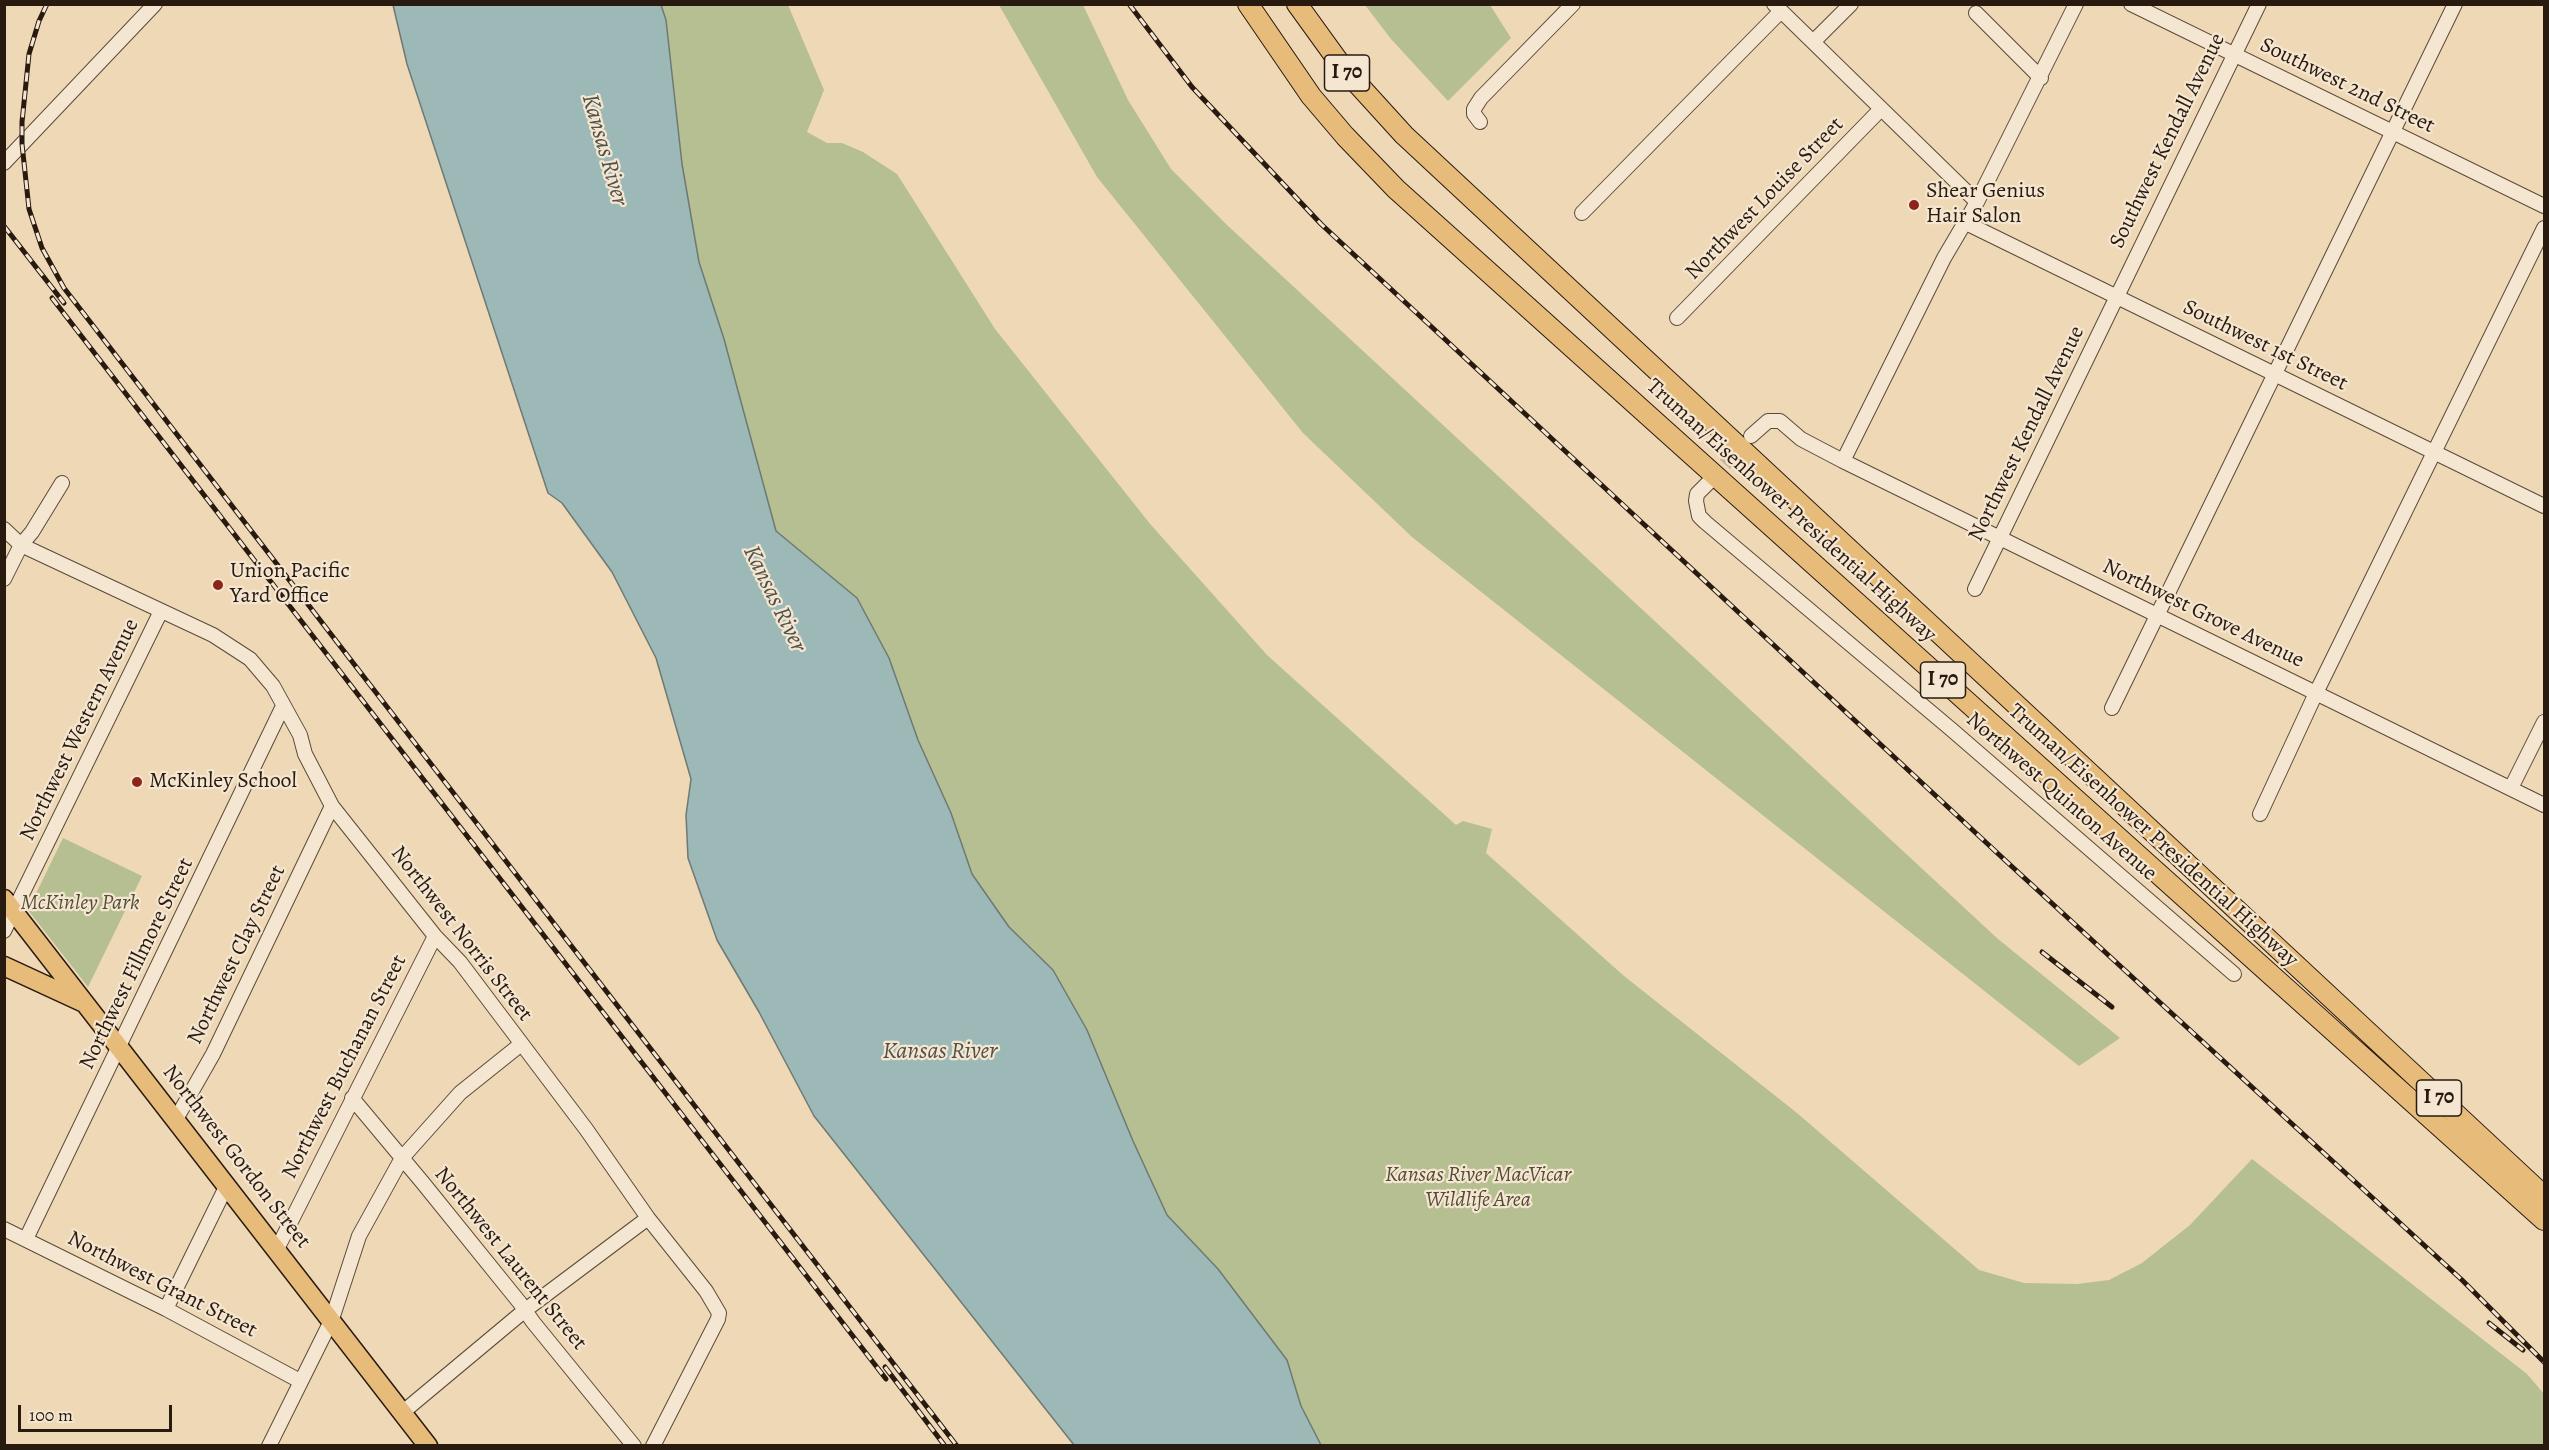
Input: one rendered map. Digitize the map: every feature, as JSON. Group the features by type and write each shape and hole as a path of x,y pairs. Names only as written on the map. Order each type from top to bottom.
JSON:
{"highway":[{"name":"Truman/Eisenhower Presidential Highway","path":"1248,4 1311,96 1345,136 1396,189 2544,1220"},
{"name":"Truman/Eisenhower Presidential Highway","path":"1297,4 1344,69 1404,135 2544,1196"}],"main road":[{"name":"Northwest Gordon Street","path":"10,905 428,1446"},
{"path":"4,966 85,1003"}],"street":[{"path":"4,163 155,4"},
{"path":"1480,122 1474,114 1474,109 1481,98 1573,4"},
{"path":"1814,41 1851,4"},
{"path":"1751,436 1768,421 1780,421 1802,439 1844,461 1944,258 1966,224 2076,4"},
{"name":"Southwest 2nd Street","path":"2131,4 2544,206"},
{"name":"Southwest Kendall Avenue","path":"2116,296 2259,4"},
{"path":"2112,708 2455,4"},
{"path":"1582,213 1778,8 1977,202"},
{"path":"1976,14 2040,78"},
{"name":"Northwest Louise Street","path":"1677,318 1881,109"},
{"name":"Southwest 1st Street","path":"1966,224 2544,506"},
{"path":"2260,814 2316,693 2544,228"},
{"name":"Northwest Kendall Avenue","path":"1975,590 2116,296"},
{"name":"Northwest Grove Avenue","path":"1844,461 2544,805"},
{"name":"Northwest Quinton Avenue","path":"1711,480 1697,494 1699,516 1705,522 1952,730 2234,974"},
{"path":"4,579 21,545 32,532 62,483"},
{"path":"4,529 21,545 161,611"},
{"name":"Northwest Norris Street","path":"161,611 213,635 250,659 273,686 300,735 305,754 332,807 435,936 460,962 520,1045 586,1129 648,1218 706,1291 719,1313 653,1446"},
{"name":"Northwest Western Avenue","path":"4,931 10,905 161,611"},
{"name":"Northwest Fillmore Street","path":"26,1239 121,1047 283,706"},
{"path":"2511,788 2544,722"},
{"name":"Northwest Clay Street","path":"177,1119 213,1054 332,807"},
{"name":"Northwest Buchanan Street","path":"277,1249 435,936"},
{"path":"269,1446 332,1319 359,1236 402,1158 460,1094 520,1045"},
{"name":"Northwest Laurent Street","path":"352,1098 634,1446"},
{"path":"166,1309 227,1185"},
{"path":"403,1412 524,1311 648,1218"},
{"name":"Northwest Grant Street","path":"4,1229 166,1309 300,1381"}],"green space":[{"name":"Kansas River MacVicar Wildlife Area","path":"661,5 788,5 824,90 807,132 827,143 842,143 863,152 897,174 995,329 1151,525 1267,655 1456,825 1463,821 1492,829 1486,853 1624,976 1797,1113 1979,1270 2024,1283 2077,1284 2109,1280 2142,1263 2190,1225 2252,1159 2527,1374 2544,1394 2544,1445 1321,1445 1301,1406 1287,1360 1218,1269 1167,1215 1133,1141 1087,1030 1053,970 1009,927 972,874 951,813 918,740 889,658 857,598 776,531 724,339 699,262 682,164 666,20"},
{"path":"999,5 1083,5 1128,100 1171,169 1227,225 1998,939 2120,1038 2079,1066 1412,537 1303,433 1097,177"},
{"path":"1365,5 1490,5 1511,38 1448,101 1391,39"},
{"name":"McKinley Park","path":"63,838 142,876 88,987 28,910"}],"water":[{"name":"Kansas River","path":"393,5 661,5 666,20 682,164 699,262 724,339 776,531 857,598 889,658 918,740 951,813 972,874 1009,927 1053,970 1087,1030 1133,1141 1167,1215 1218,1269 1287,1360 1301,1406 1321,1445 1074,1445 814,1116 759,1012 717,940 688,858 686,815 691,779 656,658 612,572 562,503 548,493 407,64"}],"tunnel":[{"path":"1711,480 1745,442"}],"railway":[{"path":"47,4 29,54 22,144 29,209 42,248 64,288 957,1446"},
{"path":"1129,4 1192,87 1321,224 2007,862 2462,1280 2544,1362"},
{"path":"4,226 64,303"},
{"path":"52,298 886,1379"},
{"path":"2042,952 2112,1007"},
{"path":"2489,1323 2523,1350"},
{"path":"885,1367 945,1446"}],"place":[{"name":"Shear Genius Hair Salon","path":"1914,205"},
{"name":"Union Pacific Yard Office","path":"218,585"},
{"name":"McKinley School","path":"137,782"}]}
